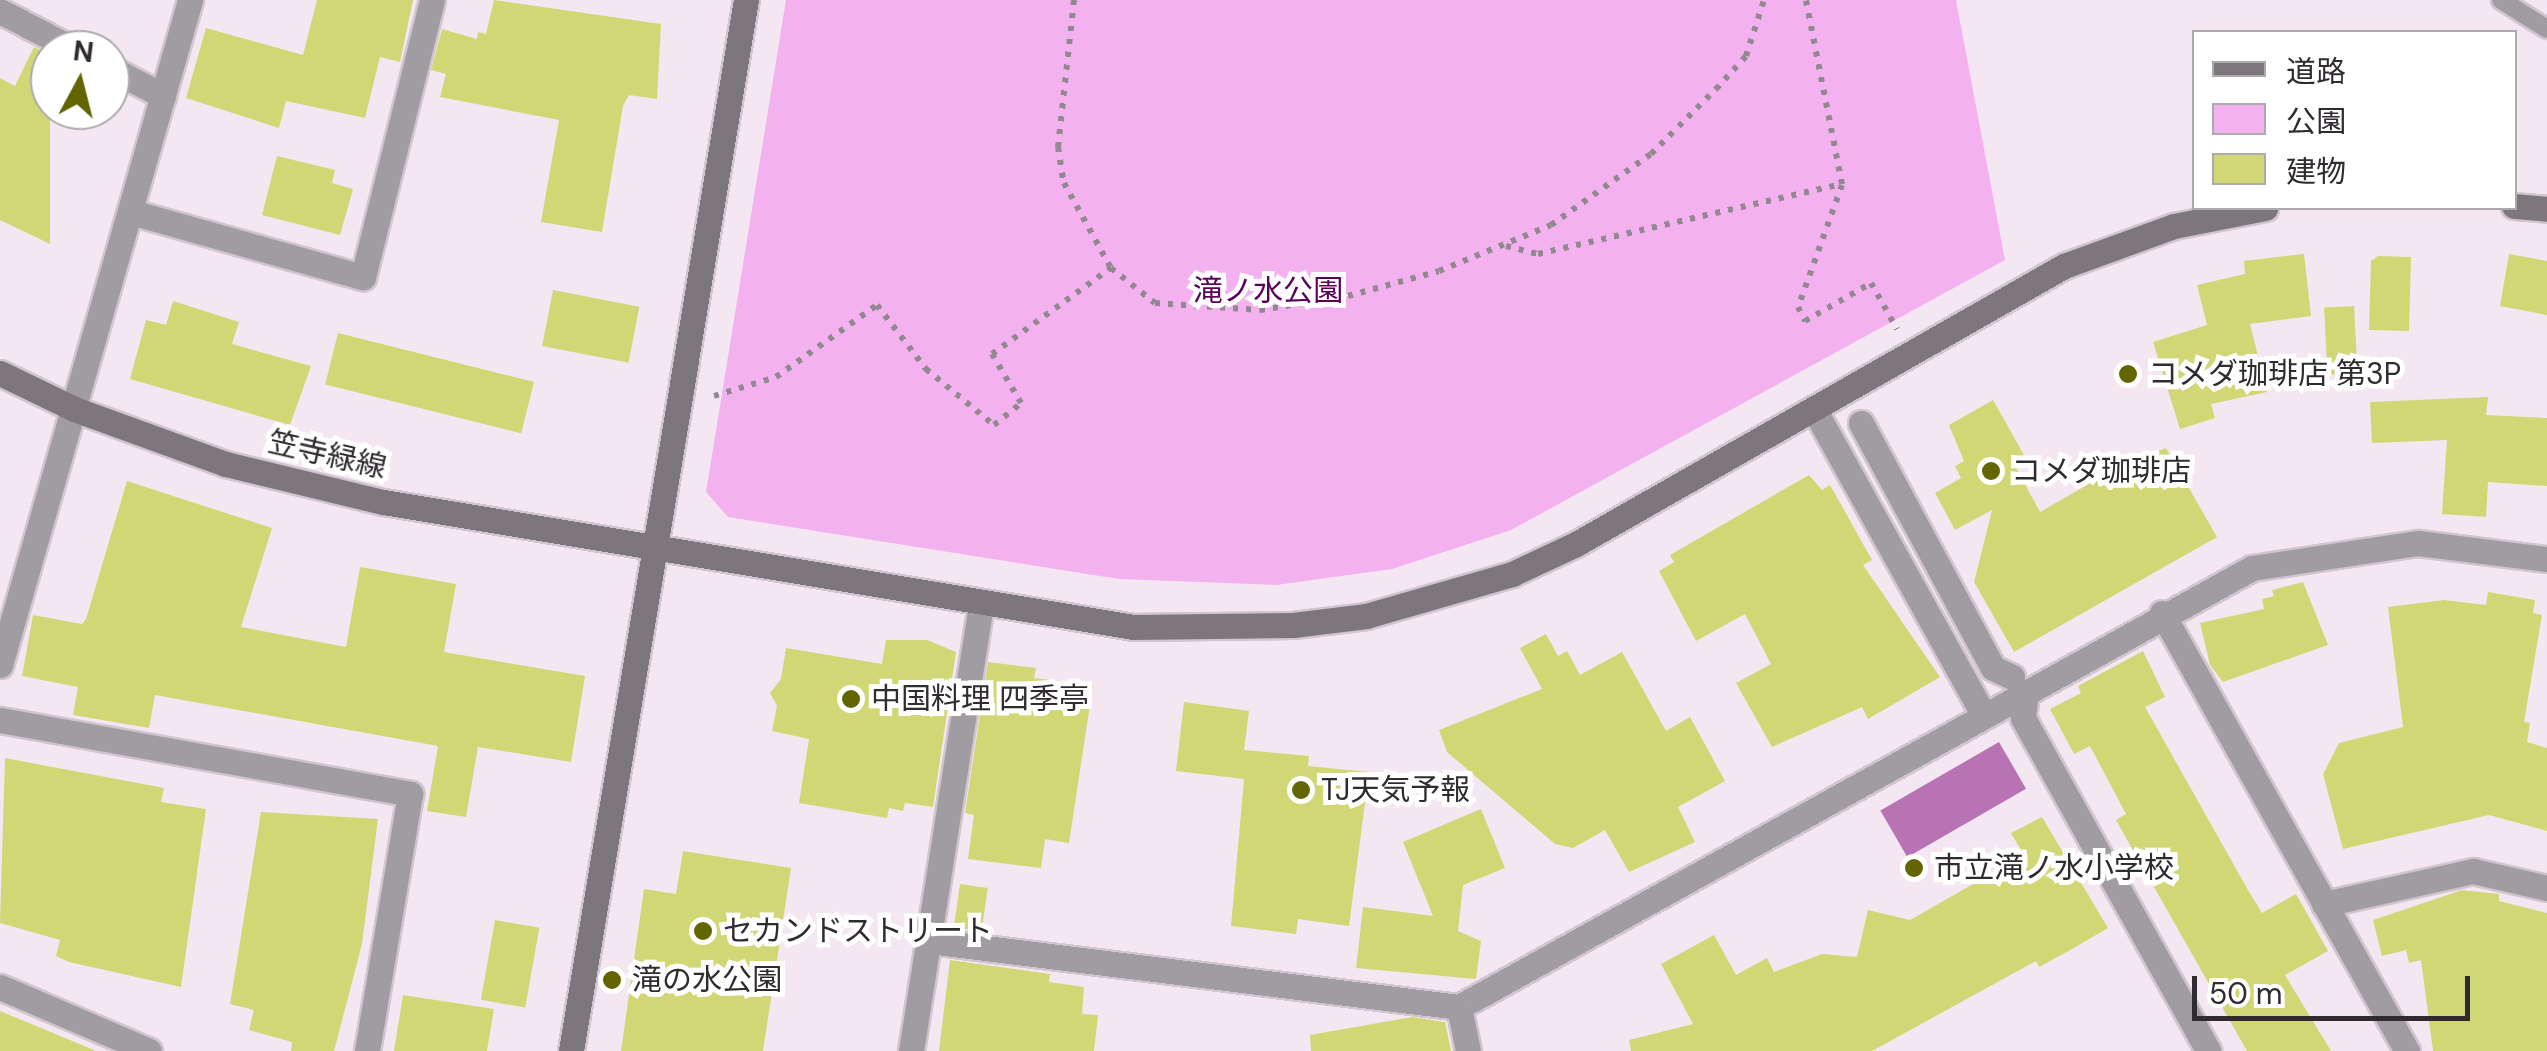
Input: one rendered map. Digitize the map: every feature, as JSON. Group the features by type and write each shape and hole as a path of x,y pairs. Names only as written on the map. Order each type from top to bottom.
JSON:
{"street":[{"path":"0,665 190,0"},
{"path":"131,212 362,277 432,0"},
{"path":"571,1051 746,0"},
{"path":"0,11 37,30"},
{"path":"130,79 163,96"},
{"path":"2517,206 2547,209"},
{"name":"笠寺緑線","path":"0,373 74,409 268,474 383,502 1133,627 1366,616 1528,567 2064,266 2174,226 2256,210"},
{"path":"1814,409 1982,712"},
{"path":"1861,423 1993,668 2012,678"},
{"path":"929,941 1459,1007 1982,712 2252,568 2333,552 2418,543 2547,559"},
{"path":"911,1051 981,603"},
{"path":"2162,613 2407,1051"},
{"path":"2025,702 2023,718 2208,1051"},
{"path":"0,720 410,794 367,1051"},
{"path":"2324,904 2473,872 2547,888"},
{"path":"0,987 149,1051"},
{"path":"1459,1007 1468,1051"}],"lane":[{"path":"2500,0 2543,26"},
{"path":"2535,0 2543,26"}],"path":[{"path":"1074,0 1058,147 1064,183 1111,268 1154,303 1260,310 1348,296 1504,245 1602,192 1663,142 1746,56 1764,0"},
{"path":"1806,0 1842,184 1798,307 1805,320 1871,284 1898,330"},
{"path":"1504,245 1538,254 1842,184"},
{"path":"714,396 776,377 877,305 926,369 994,424 1021,403 992,354 1111,268"}],"green space":[{"name":"滝ノ水公園","path":"786,0 1956,0 2005,260 1511,530 1392,569 1276,585 1119,579 728,517 706,492"}],"shaded area":[{"path":"1999,742 2026,789 1907,857 1880,810"}],"building":[{"path":"317,0 413,0 400,62 380,57 365,118 286,101 279,128 186,98 206,28 303,55"},
{"path":"494,0 661,24 657,99 629,95 623,106 602,232 541,222 559,120 440,97 446,74 431,70 442,29 477,39 478,32 486,34"},
{"path":"30,55 30,130 50,130 50,244 0,220 0,78 15,86"},
{"path":"277,156 335,170 332,183 353,189 340,235 262,215"},
{"path":"2304,254 2311,316 2250,324 2267,392 2211,404 2215,418 2180,429 2153,342 2207,325 2197,285 2245,274 2244,261"},
{"path":"2509,254 2547,261 2547,315 2500,306"},
{"path":"2378,256 2411,257 2409,331 2369,330 2371,261"},
{"path":"553,290 639,307 629,363 542,346"},
{"path":"173,301 239,322 232,344 311,366 290,425 130,379 146,320 166,325"},
{"path":"2354,306 2358,373 2328,374 2324,308"},
{"path":"338,333 534,382 521,433 325,384"},
{"path":"2488,397 2486,415 2547,418 2547,486 2488,482 2486,517 2442,514 2447,440 2372,443 2370,402"},
{"path":"1993,400 2024,455 2013,462 2040,512 2129,461 2166,448 2217,537 2014,652 1974,582 1992,510 1955,530 1935,493 1961,478 1955,466 1964,461 1949,425"},
{"path":"1809,475 1822,490 1830,485 1872,560 1863,565 1940,677 1868,719 1862,707 1772,747 1736,683 1771,664 1745,614 1696,641 1659,571 1674,562 1670,555"},
{"path":"127,481 272,528 241,627 346,647 360,567 456,584 444,652 585,676 571,762 478,747 466,817 427,811 438,746 155,695 149,728 73,715 78,687 22,676 33,615 82,624 86,619"},
{"path":"2303,582 2328,645 2223,682 2210,665 2200,623 2264,609 2262,599 2274,596 2272,590"},
{"path":"2488,592 2535,600 2533,613 2542,615 2524,722 2530,723 2527,742 2547,748 2547,831 2489,815 2343,849 2323,774 2339,743 2403,727 2388,607 2444,600 2486,605"},
{"path":"1546,634 1558,656 1567,651 1580,675 1622,652 1666,731 1690,717 1725,781 1678,807 1695,842 1629,872 1605,830 1573,848 1555,844 1447,752 1439,730 1542,689 1520,648"},
{"path":"886,640 927,640 956,652 933,807 905,803 903,811 889,808 887,818 799,803 809,739 772,731 777,706 770,693 781,679 786,648 882,664"},
{"path":"2143,651 2165,697 2145,707 2262,913 2296,894 2328,951 2285,975 2331,1051 2247,1051 2116,820 2126,814 2090,746 2074,754 2050,709 2081,693 2078,686"},
{"path":"988,662 1036,668 1034,678 1093,685 1069,843 1045,839 1041,868 968,859 974,815 965,813"},
{"path":"1184,702 1249,711 1244,750 1309,756 1308,766 1369,772 1349,926 1298,919 1296,934 1231,926 1244,779 1176,771"},
{"path":"5,758 164,788 161,802 206,809 181,987 69,962 56,956 60,940 0,923"},
{"path":"1481,809 1505,868 1463,885 1458,931 1481,941 1476,979 1356,968 1363,907 1433,916 1403,842"},
{"path":"261,812 378,819 362,944 334,1051 291,1051 292,1042 249,1030 254,1010 230,1004"},
{"path":"2042,817 2108,928 2072,949 2039,967 2036,961 1872,1051 1631,1051 1629,1040 1693,1024 1661,964 1714,935 1736,975 1767,958 1774,972 1822,954 1857,957 1868,910 1910,920 2024,855 2011,833"},
{"path":"683,851 791,868 763,1051 621,1051 644,889 676,894"},
{"path":"960,884 988,888 982,931 954,928"},
{"path":"2462,890 2499,894 2499,901 2547,913 2547,1051 2433,1051 2421,960 2409,963 2406,950 2382,956 2373,920"},
{"path":"495,920 539,928 525,1008 481,1000"},
{"path":"950,960 1050,974 1049,982 1084,987 1082,1014 1098,1015 1094,1051 939,1051"},
{"path":"403,995 494,1009 487,1051 394,1051"},
{"path":"0,1011 94,1050 94,1051 0,1051"},
{"path":"1412,1017 1445,1022 1451,1051 1311,1051 1310,1035"}],"place":[{"name":"コメダ珈琲店 第3P","path":"2128,374"},
{"name":"コメダ珈琲店","path":"1991,471"},
{"name":"中国料理 四季亭","path":"851,699"},
{"name":"TJ天気予報","path":"1301,790"},
{"name":"市立滝ノ水小学校","path":"1914,868"},
{"name":"セカンドストリート","path":"703,931"},
{"name":"滝の水公園","path":"612,980"}]}
